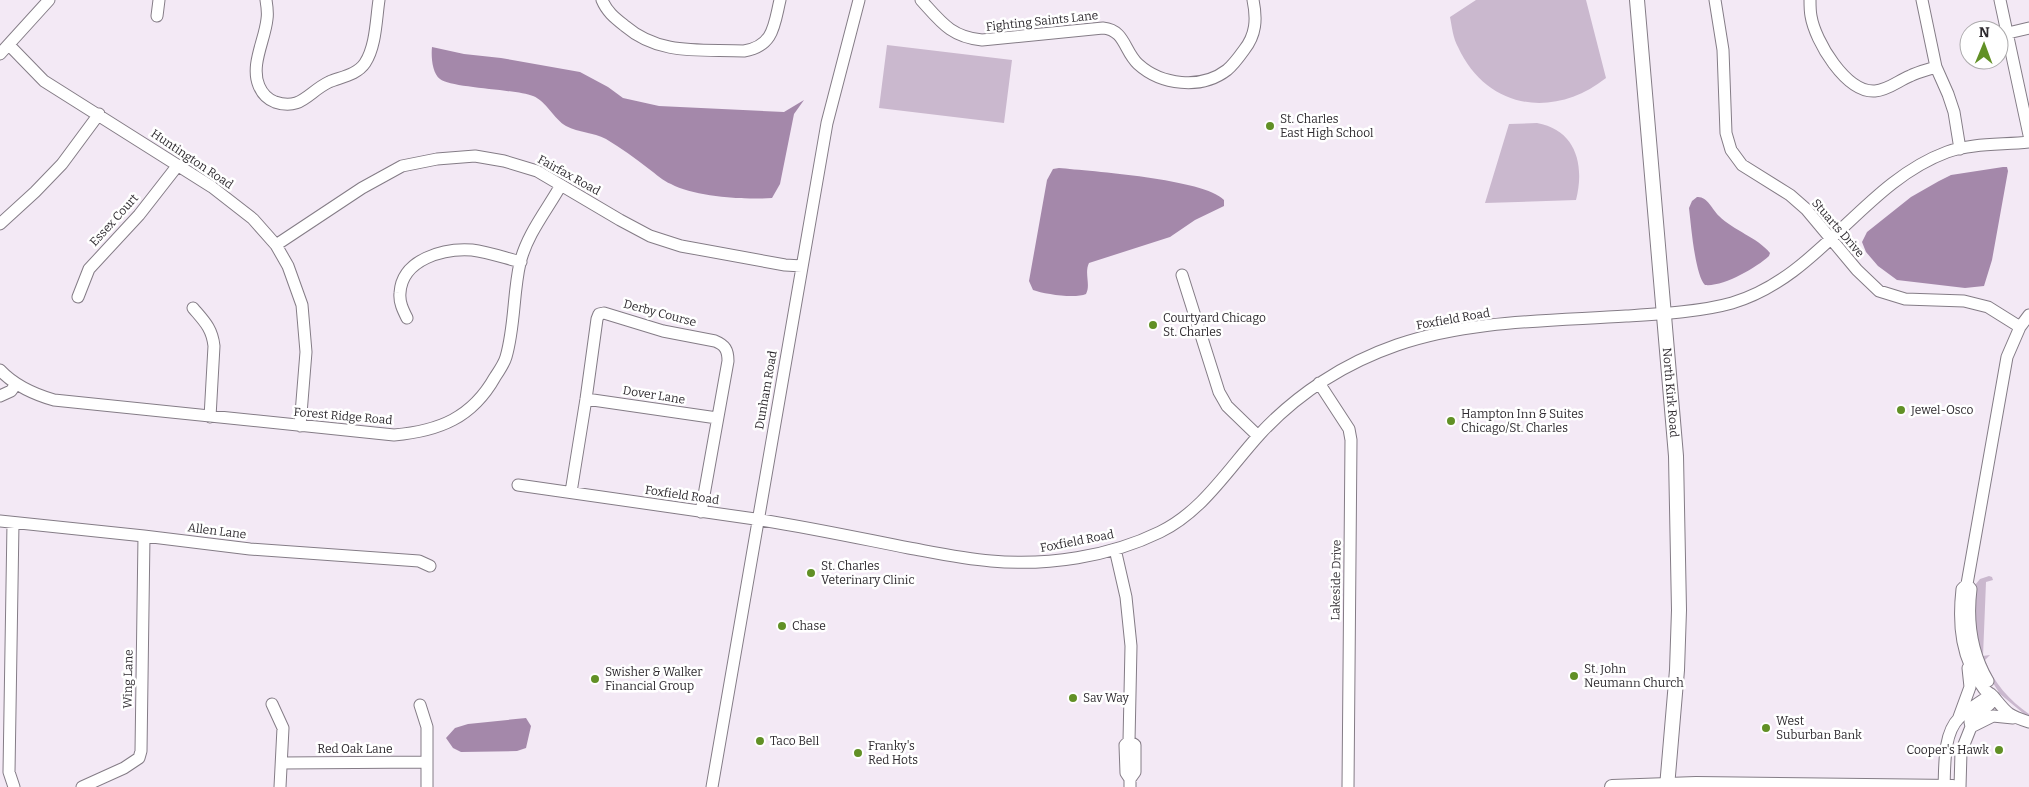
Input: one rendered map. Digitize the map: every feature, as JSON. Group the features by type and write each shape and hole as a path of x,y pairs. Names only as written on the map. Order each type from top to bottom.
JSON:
{"main road":[{"name":"North Kirk Road","path":"1637,0 1676,456 1679,555 1677,670 1667,786"},
{"path":"1612,787 1953,787"}],"street":[{"path":"0,54 49,0"},
{"path":"156,16 160,0"},
{"path":"266,0 267,19 256,76 264,95 271,101 289,105 299,103 324,85 352,74 361,67 369,55 373,43 379,0"},
{"path":"602,0 606,9 619,22 634,34 656,45 670,48 744,50 755,49 764,45 770,36 780,0"},
{"name":"Dunham Road","path":"712,787 827,123 860,0"},
{"name":"Fighting Saints Lane","path":"921,0 952,31 966,39 982,40 1103,28 1112,29 1118,33 1138,64 1154,76 1175,82 1193,83 1211,79 1226,71 1249,45 1255,31 1253,0"},
{"name":"Stuarts Drive","path":"1715,0 1723,50 1726,133 1731,150 1738,160 1748,170 1790,195 1806,209 1857,270 1879,292 1905,299 1964,301 1988,307 2020,327"},
{"path":"1810,0 1811,16 1823,45 1845,77 1855,87 1869,91 1884,89 1910,76 1936,67"},
{"path":"1922,0 1936,67 1954,112 1960,148"},
{"path":"2000,0 2005,20"},
{"path":"2009,33 2029,28"},
{"path":"2009,38 2029,135"},
{"name":"Huntington Road","path":"9,45 44,81 212,186 253,219 276,245 288,266 302,305 306,352 300,426"},
{"path":"0,224 62,164 99,114"},
{"name":"Foxfield Road","path":"518,485 757,520 990,561 1044,562 1115,549 1157,533 1192,511 1279,414 1319,383 1372,355 1432,334 1474,326 1663,313 1732,303 1778,280 1832,239 1886,187 1903,174 1960,148 2029,142"},
{"name":"Fairfax Road","path":"276,245 362,188 402,166 437,158 475,156 504,161 537,171 650,236 681,246 785,265 802,266"},
{"name":"Essex Court","path":"78,297 89,269 139,215 178,165"},
{"name":"Forest Ridge Road","path":"0,370 16,384 54,400 394,435 432,429 469,409 490,386 506,359 520,262 540,220 561,185"},
{"path":"407,318 400,302 400,291 406,276 417,263 432,254 450,250 473,250 520,262"},
{"path":"1182,275 1219,392 1227,406 1258,436"},
{"path":"193,308 211,330 213,336 210,417"},
{"name":"Derby Course","path":"571,492 597,319 599,314 604,313 663,331 715,341 722,344 727,350 728,355 701,512"},
{"path":"1944,787 1946,750 1970,687 1968,663 1961,636 1962,589 1967,584 2007,357 2020,327 2029,315"},
{"name":"Lakeside Drive","path":"1319,383 1349,429 1351,440 1348,787"},
{"path":"0,396 11,391 16,384"},
{"name":"Dover Lane","path":"586,399 717,418"},
{"name":"Allen Lane","path":"0,521 144,536 250,550 418,561 430,566"},
{"path":"14,523 9,772 14,787"},
{"name":"Wing Lane","path":"82,787 124,768 139,758 141,751 144,536"},
{"path":"1115,549 1126,598 1131,646 1130,741 1135,745 1135,772 1130,783"},
{"path":"1960,787 1961,752 1971,727 1970,722 1993,697 1992,688 1978,660 1971,636 1969,619 1971,589 1967,584"},
{"path":"1968,663 1985,690 2013,718"},
{"path":"1958,719 1993,697"},
{"path":"272,704 283,728 280,787"},
{"path":"420,705 427,727 427,787"},
{"path":"1971,727 1992,716 2029,722"},
{"name":"Red Oak Lane","path":"282,762 427,762"}],"shaded area":[{"path":"1476,0 1586,0 1606,78 1586,91 1565,99 1544,103 1523,102 1504,95 1486,84 1471,68 1458,47 1454,36 1450,17"},
{"path":"887,45 1012,60 1004,123 879,108"},
{"path":"432,47 464,54 501,58 580,72 608,87 623,98 659,106 784,112 804,100 794,114 780,184 772,198 735,198 706,195 668,183 606,139 566,126 538,98 524,94 456,84 440,79 434,69"},
{"path":"1537,123 1561,133 1569,141 1578,162 1579,187 1576,200 1485,203 1509,124"},
{"path":"2007,167 2008,171 1992,260 1984,286 1965,288 1897,280 1878,266 1866,252 1862,242 1867,232 1911,197 1951,175"},
{"path":"1059,168 1172,181 1213,193 1224,200 1224,206 1195,220 1170,237 1089,263 1086,294 1067,296 1044,293 1033,290 1029,281 1047,180 1053,169"},
{"path":"1697,197 1701,197 1709,203 1719,216 1731,226 1765,247 1770,253 1769,256 1739,276 1721,283 1705,285 1696,261 1689,208 1692,201"},
{"path":"1989,576 1993,580 1986,582 1983,656 1990,655 1985,660 1997,683 2015,703 2029,714 2029,718 2000,694 1993,683 1986,671 1973,628 1975,585 1980,579"},
{"path":"526,718 531,726 526,748 517,751 461,752 453,748 446,738 455,728 468,724"}],"place":[{"name":"St. Charles East High School","path":"1270,126"},
{"name":"Courtyard Chicago St. Charles","path":"1153,325"},
{"name":"Jewel-Osco","path":"1901,410"},
{"name":"Hampton Inn & Suites Chicago/St. Charles","path":"1451,421"},
{"name":"St. Charles Veterinary Clinic","path":"811,573"},
{"name":"Chase","path":"782,626"},
{"name":"St. John Neumann Church","path":"1574,676"},
{"name":"Swisher & Walker Financial Group","path":"595,679"},
{"name":"Sav Way","path":"1073,698"},
{"name":"West Suburban Bank","path":"1766,728"},
{"name":"Taco Bell","path":"760,741"},
{"name":"Cooper's Hawk","path":"1999,750"},
{"name":"Franky's Red Hots","path":"858,753"}]}
